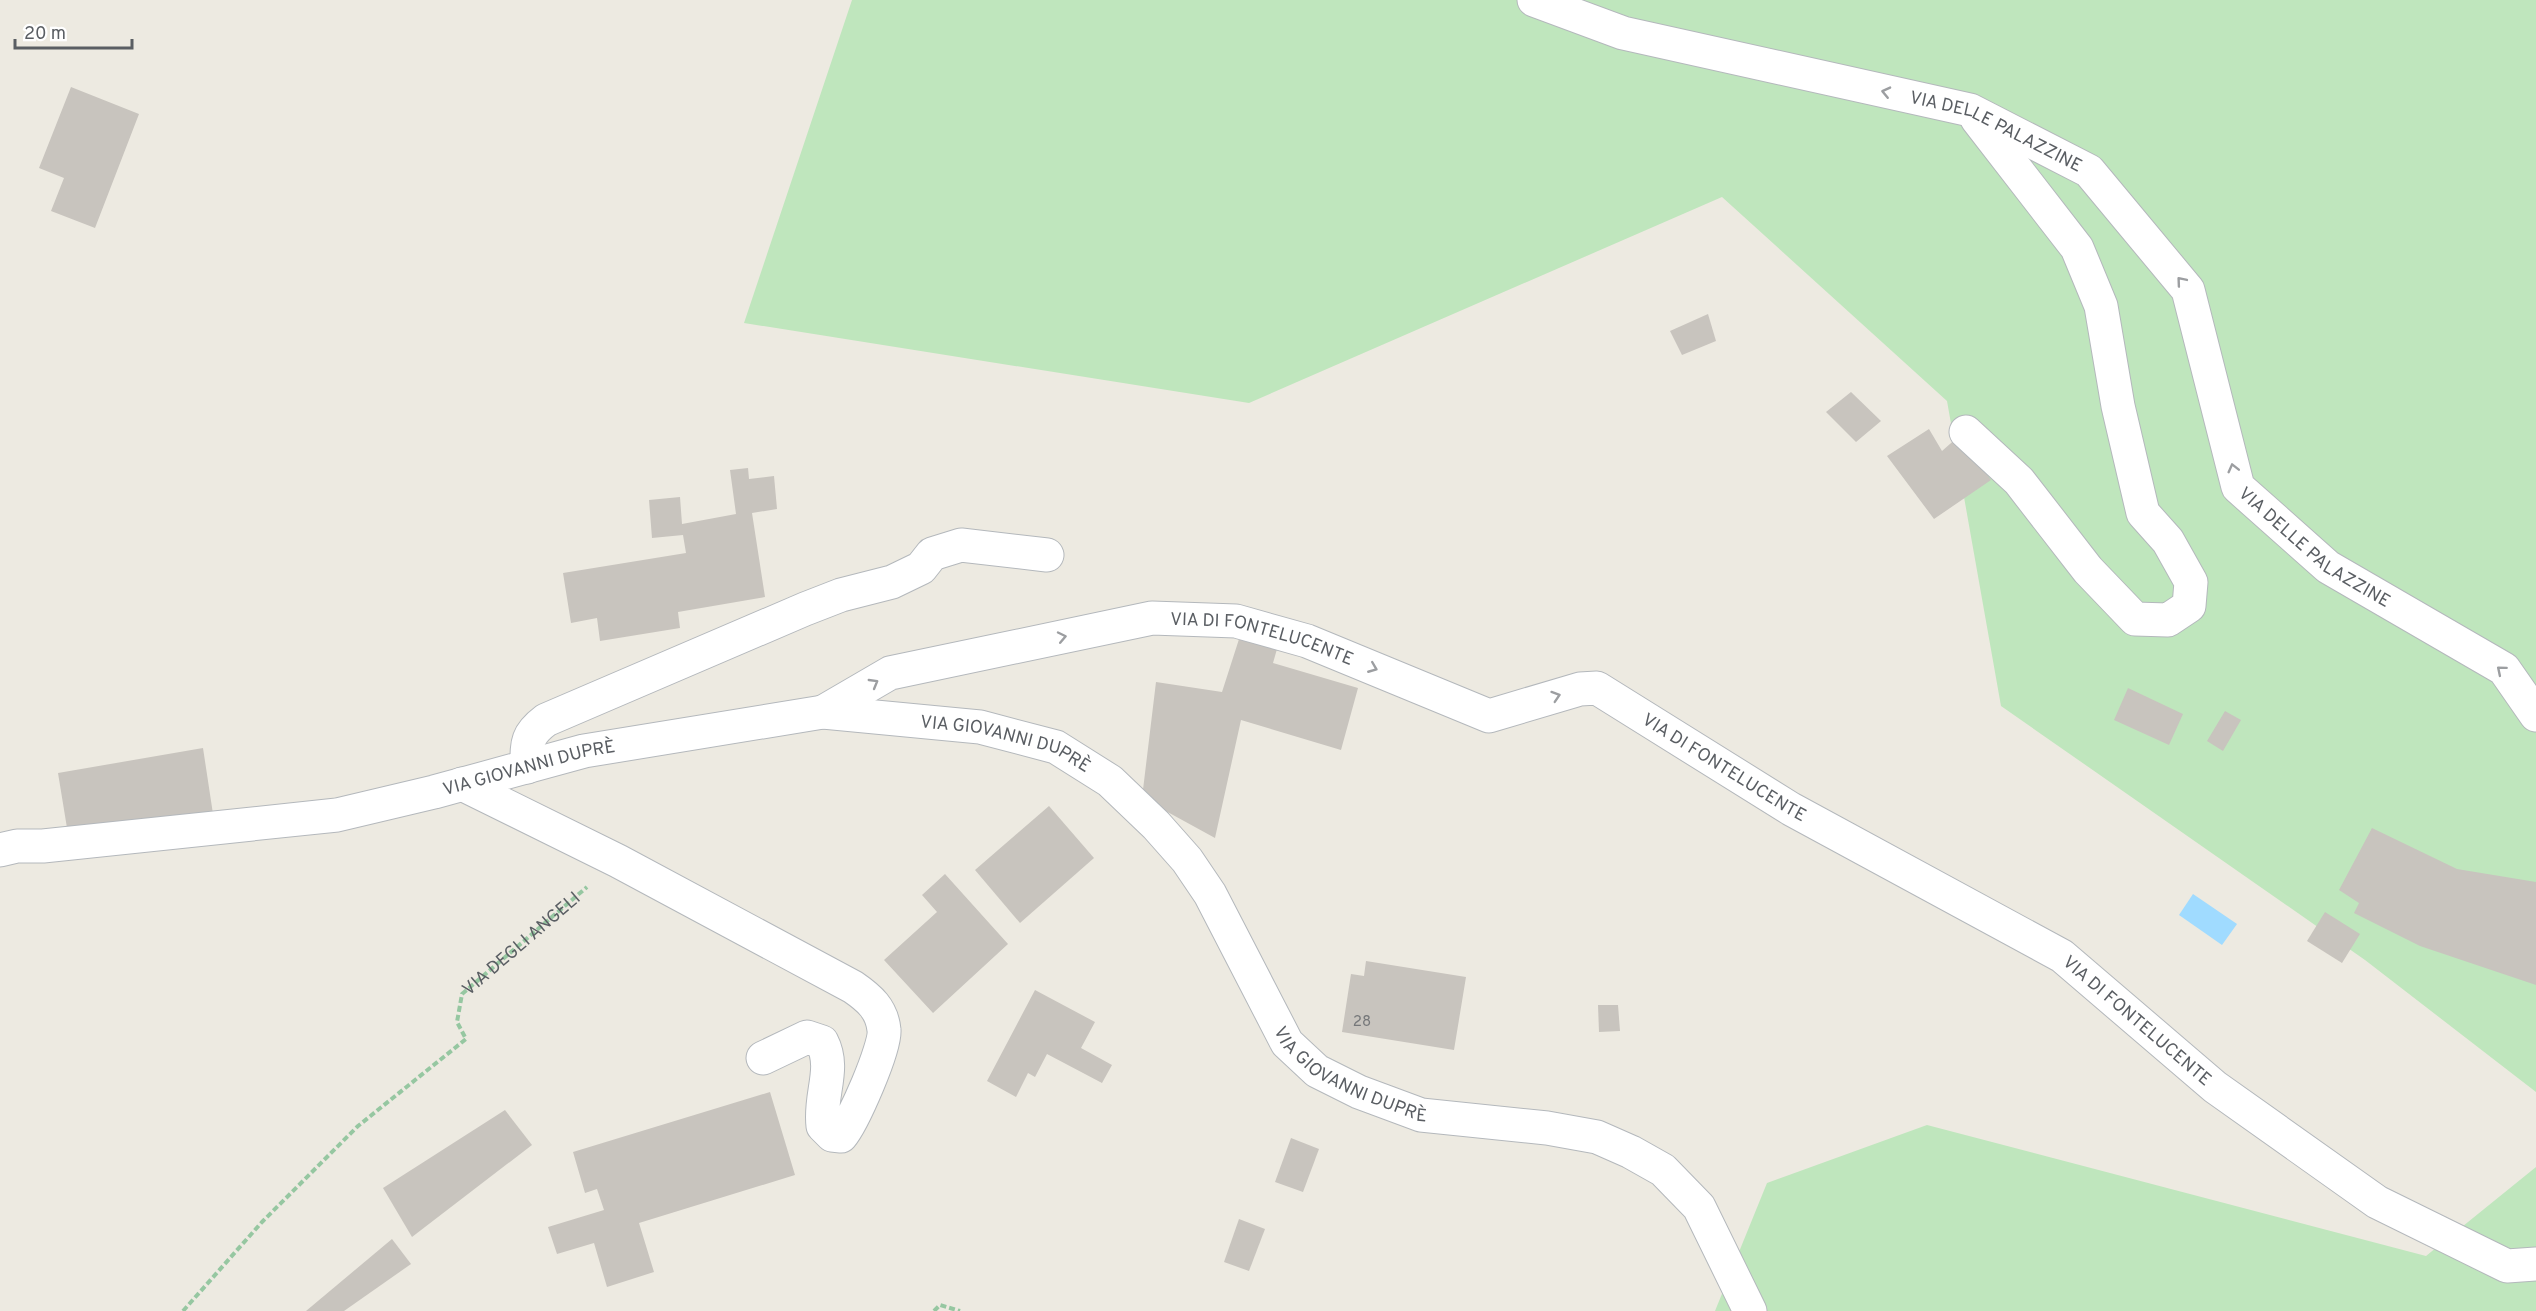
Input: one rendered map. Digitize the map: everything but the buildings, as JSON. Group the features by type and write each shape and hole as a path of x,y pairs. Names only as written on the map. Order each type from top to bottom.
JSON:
{"street":[{"name":"VIA DELLE PALAZZINE","path":"1534,0 1623,33 1970,110 2090,171 2188,290 2238,487 2328,567 2504,669 2536,716"},
{"path":"1966,432 2019,481 2088,570 2135,619 2169,620 2189,606 2191,582 2168,541 2143,513 2118,406 2101,306 2078,248 1970,110"},
{"path":"526,766 527,746 532,731 546,720 805,609 841,595 892,582 921,568 932,554 961,545 1047,555"},
{"name":"VIA DI FONTELUCENTE","path":"823,712 890,673 1152,618 1236,621 1307,641 1489,716 1580,689 1597,688 1791,809 2062,956 2215,1087 2377,1202 2508,1266 2536,1264"},
{"name":"VIA GIOVANNI DUPRÈ","path":"6,855 43,846 337,815 584,751 823,712 980,728 1056,747 1110,781 1156,825 1187,860 1210,894 1287,1042 1317,1071 1359,1092 1421,1115 1557,1130 1597,1137 1631,1152 1663,1170 1699,1208 1750,1311"},
{"path":"462,784 618,861 853,987 869,998 885,1032 877,1059 849,1126 841,1136 832,1135 823,1126 823,1096 829,1057 822,1042 807,1037 763,1058"}],"path":[{"name":"VIA DEGLI ANGELI","path":"183,1311 262,1222 358,1126 466,1039 457,1022 462,994 502,957 618,861"},
{"path":"934,1311 940,1305 960,1311"}],"green space":[{"path":"852,0 2536,0 2536,1092 2365,960 2001,706 1947,401 1722,197 1249,403 744,323"},
{"path":"1927,1125 2426,1256 2536,1167 2536,1311 1715,1311 1767,1183"}],"water":[{"path":"2193,894 2237,924 2222,945 2179,915"}]}
